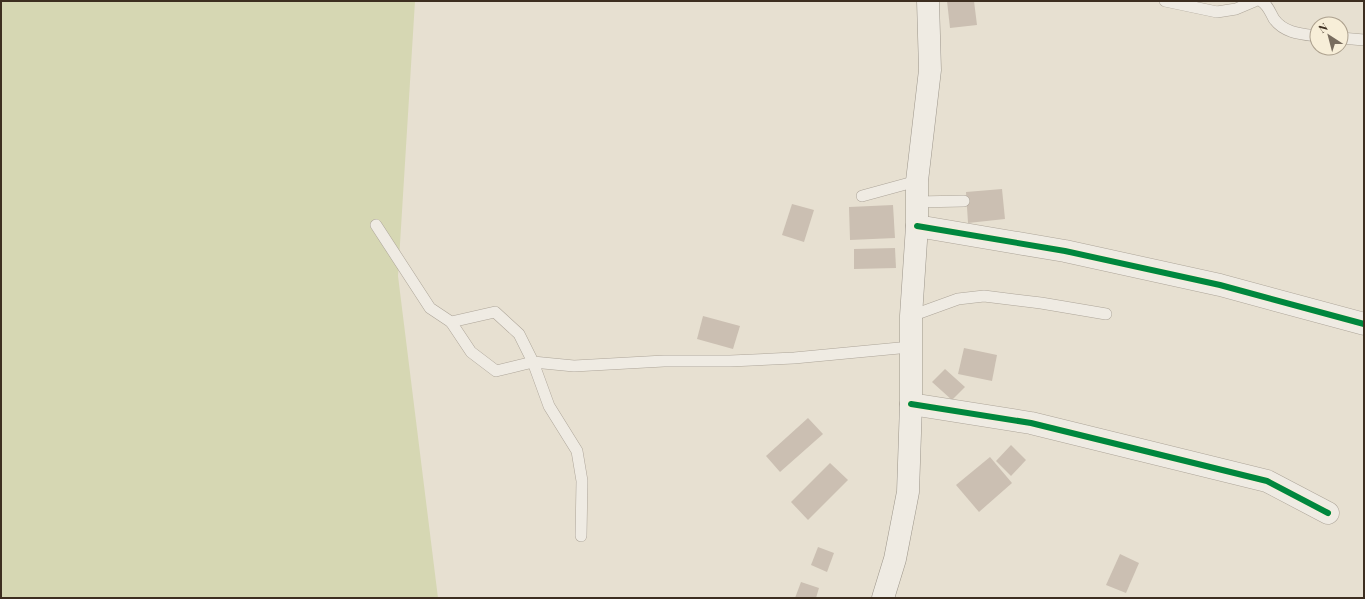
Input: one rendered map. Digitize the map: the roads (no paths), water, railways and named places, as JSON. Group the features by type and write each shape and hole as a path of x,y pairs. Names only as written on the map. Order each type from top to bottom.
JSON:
{"street":[{"path":"882,598 895,559 908,492 911,404 910,347 917,226 917,192 930,70 928,1"},
{"path":"917,226 1065,251 1213,283 1364,324"},
{"path":"911,404 1030,423 1267,481 1328,512"}],"lane":[{"path":"1165,1 1217,12 1236,9 1255,1"},
{"path":"1261,1 1270,9 1281,27 1298,34 1309,35"},
{"path":"1349,39 1364,40"},
{"path":"862,196 917,192 964,201"},
{"path":"376,225 430,308 451,322 471,352 496,371 533,362 574,366 664,361 730,361 794,358 910,347"},
{"path":"911,316 958,299 984,296 1041,303 1106,314"},
{"path":"451,322 495,312 518,334 533,362 549,406 576,452 582,481 581,536"}]}
